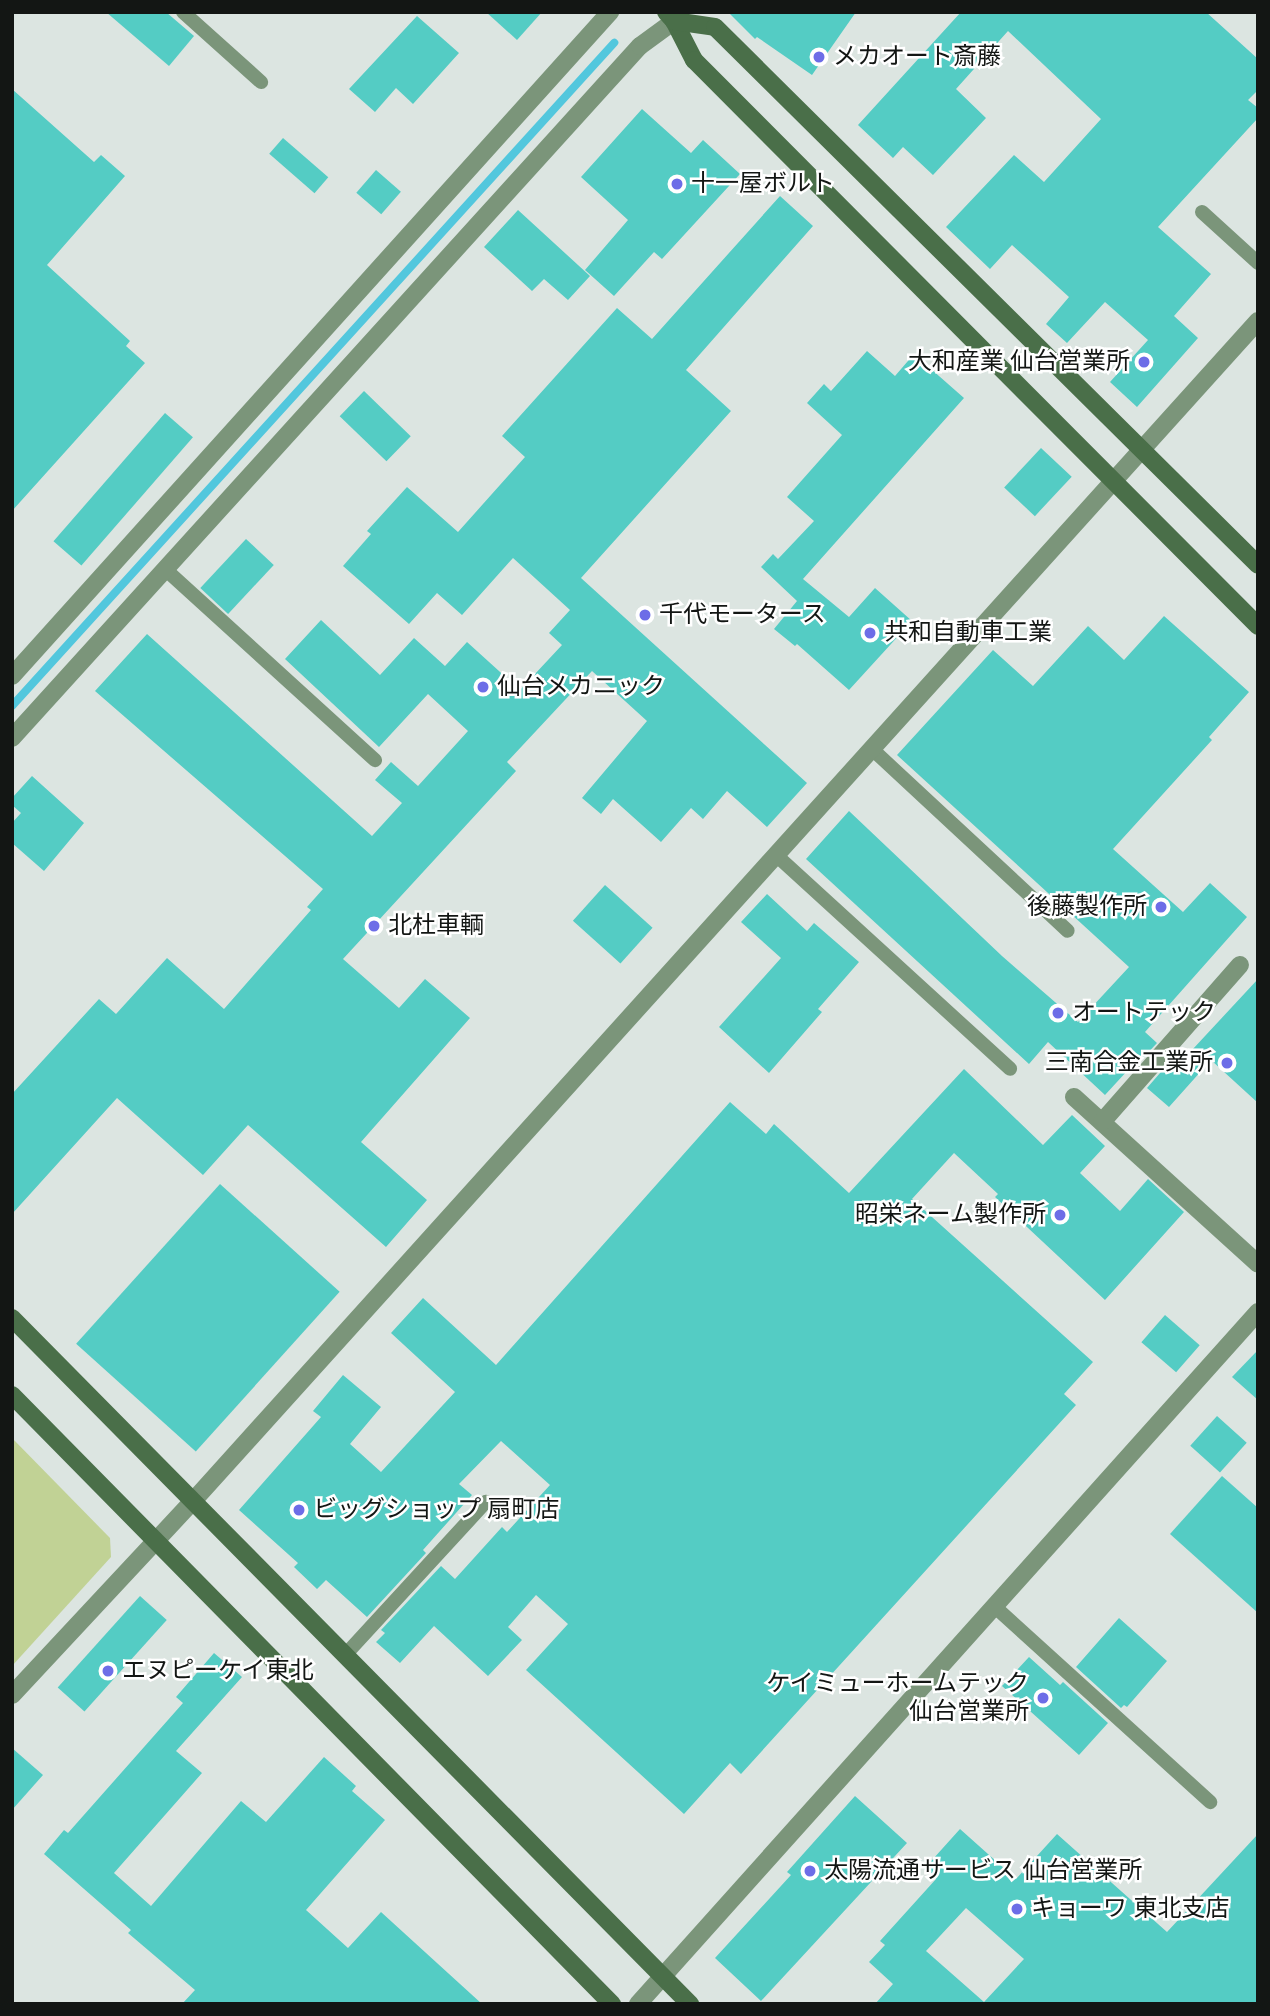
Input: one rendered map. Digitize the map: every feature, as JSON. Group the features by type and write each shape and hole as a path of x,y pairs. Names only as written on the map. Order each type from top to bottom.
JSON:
{"street":[{"path":"12,676 610,12"},
{"path":"674,15 715,27 1258,565"},
{"path":"674,15 694,60 1258,626"},
{"path":"12,738 640,46 674,15"},
{"path":"12,1695 194,1500 1258,321"},
{"path":"1102,1122 1240,965"},
{"path":"1074,1097 1258,1264"},
{"path":"638,2004 1258,1312"},
{"path":"12,1318 690,2004"},
{"path":"12,1395 156,1538 612,2004"}],"lane":[{"path":"183,12 261,82"},
{"path":"1202,212 1258,263"},
{"path":"165,569 375,760"},
{"path":"872,749 1068,931"},
{"path":"776,855 1010,1069"},
{"path":"346,1654 486,1502"},
{"path":"994,1606 1210,1802"}],"green space":[{"path":"12,1438 110,1538 111,1557 12,1666"}],"building":[{"path":"106,12 166,12 194,36 169,66"},
{"path":"486,12 542,12 517,40"},
{"path":"728,12 856,12 812,75 757,37 755,39"},
{"path":"961,12 1206,12 1258,59 1258,90 1248,100 1258,108 1258,118 1158,227 1211,274 1174,316 1198,338 1137,407 1110,382 1148,340 1105,302 1067,343 1046,324 1069,297 1012,245 990,269 946,227 1014,155 1044,182 1101,119 1008,31 956,89 986,118 933,175 903,147 893,158 858,125"},
{"path":"417,16 459,53 413,104 396,88 375,112 349,89"},
{"path":"12,89 94,162 101,155 125,176 47,265 130,341 126,346 145,363 12,511"},
{"path":"642,109 691,153 703,140 740,174 662,259 654,252 614,296 585,270 628,220 581,177"},
{"path":"283,138 328,177 315,193 269,154"},
{"path":"376,170 401,192 381,214 356,193"},
{"path":"780,196 813,226 686,370 731,411 581,578 807,783 767,827 727,791 703,819 691,808 661,842 613,799 601,814 582,798 647,721 592,671 507,762 516,771 343,959 399,1008 425,979 470,1018 361,1142 427,1200 386,1247 248,1125 203,1175 117,1098 12,1214 12,1094 99,999 116,1014 167,958 224,1009 311,910 307,907 323,889 95,691 147,634 372,836 402,803 375,780 391,762 418,786 468,731 428,694 379,747 285,659 321,620 380,675 414,638 445,666 467,642 520,690 562,645 549,633 570,610 513,558 462,615 437,593 409,624 343,566 371,534 367,531 407,487 458,532 525,457 502,436 617,308 652,339"},
{"path":"518,210 590,276 568,300 544,279 532,291 484,247"},
{"path":"867,351 895,376 914,354 964,398 803,579 849,617 875,588 912,621 849,690 797,644 795,646 774,629 797,601 761,567 773,554 778,559 814,521 787,497 842,435 807,403 824,384 831,391"},
{"path":"364,391 411,436 386,461 340,416"},
{"path":"165,413 193,437 81,566 53,541"},
{"path":"1041,448 1072,477 1035,516 1004,487"},
{"path":"246,539 274,565 228,614 200,588"},
{"path":"1164,616 1249,692 1209,737 1212,740 1113,849 1183,912 1210,883 1247,917 1145,1032 1157,1043 1105,1095 1048,1042 1029,1064 806,859 849,811 1002,956 1078,1022 1129,967 897,755 993,650 1033,686 1088,626 1124,660"},
{"path":"32,776 84,823 44,871 12,843 12,823 21,813 12,805 12,798"},
{"path":"605,885 653,928 620,963 573,921"},
{"path":"767,894 807,931 814,923 859,962 818,1009 822,1012 769,1073 719,1027 781,958 741,922"},
{"path":"1258,979 1258,1103 1211,1060 1169,1107 1147,1088 1173,1058 1179,1064"},
{"path":"964,1069 1043,1145 1072,1115 1105,1146 1080,1173 1120,1211 1148,1179 1184,1212 1105,1300 995,1197 998,1194 954,1153 912,1199 1093,1362 1064,1394 1076,1405 741,1774 730,1763 684,1814 526,1670 568,1624 536,1595 508,1627 522,1640 488,1676 434,1626 400,1663 376,1642 385,1633 381,1630 441,1566 455,1579 502,1527 507,1532 550,1485 501,1441 459,1484 472,1495 423,1550 426,1553 367,1617 326,1580 317,1589 294,1567 298,1563 239,1510 321,1417 313,1411 343,1375 381,1407 350,1444 381,1472 455,1392 391,1333 423,1298 496,1365 730,1102 766,1134 774,1124 849,1193"},
{"path":"220,1184 340,1292 196,1452 76,1344"},
{"path":"1165,1315 1200,1345 1176,1372 1141,1342"},
{"path":"1258,1350 1258,1400 1232,1377"},
{"path":"1217,1416 1247,1443 1220,1472 1190,1446"},
{"path":"1222,1476 1258,1508 1258,1613 1170,1534"},
{"path":"140,1596 167,1620 84,1711 58,1687"},
{"path":"1119,1618 1167,1661 1127,1707 1124,1705 1121,1708 1076,1667"},
{"path":"214,1653 242,1677 176,1751 202,1773 114,1873 151,1906 241,1801 266,1822 324,1757 356,1786 352,1791 385,1820 306,1910 348,1948 381,1912 482,2004 182,2004 195,1990 128,1933 131,1930 44,1854 64,1830 68,1833 183,1703 176,1697"},
{"path":"1029,1657 1060,1685 1063,1682 1108,1723 1079,1755 1002,1686"},
{"path":"12,1748 43,1775 12,1810"},
{"path":"855,1796 907,1843 761,2001 715,1958 791,1875 787,1872"},
{"path":"960,1829 1016,1879 1057,1834 1167,1932 1258,1834 1258,2004 875,2004 893,1984 869,1962 885,1945 880,1941 936,1879 924,1869","holes":["966,1908 1024,1959 984,2002 926,1951"]}],"waterway":[{"path":"12,706 614,43"}],"place":[{"name":"メカオート斎藤","path":"819,57"},
{"name":"十一屋ボルト","path":"677,184"},
{"name":"大和産業 仙台営業所","path":"1144,362"},
{"name":"千代モータース","path":"645,615"},
{"name":"共和自動車工業","path":"870,633"},
{"name":"仙台メカニック","path":"483,687"},
{"name":"後藤製作所","path":"1161,907"},
{"name":"北杜車輌","path":"374,926"},
{"name":"オートテック","path":"1058,1013"},
{"name":"三南合金工業所","path":"1227,1063"},
{"name":"昭栄ネーム製作所","path":"1060,1215"},
{"name":"ビッグショップ 扇町店","path":"299,1510"},
{"name":"エヌピーケイ東北","path":"108,1671"},
{"name":"ケイミューホームテック 仙台営業所","path":"1043,1698"},
{"name":"太陽流通サービス 仙台営業所","path":"810,1871"},
{"name":"キョーワ 東北支店","path":"1017,1909"}]}
